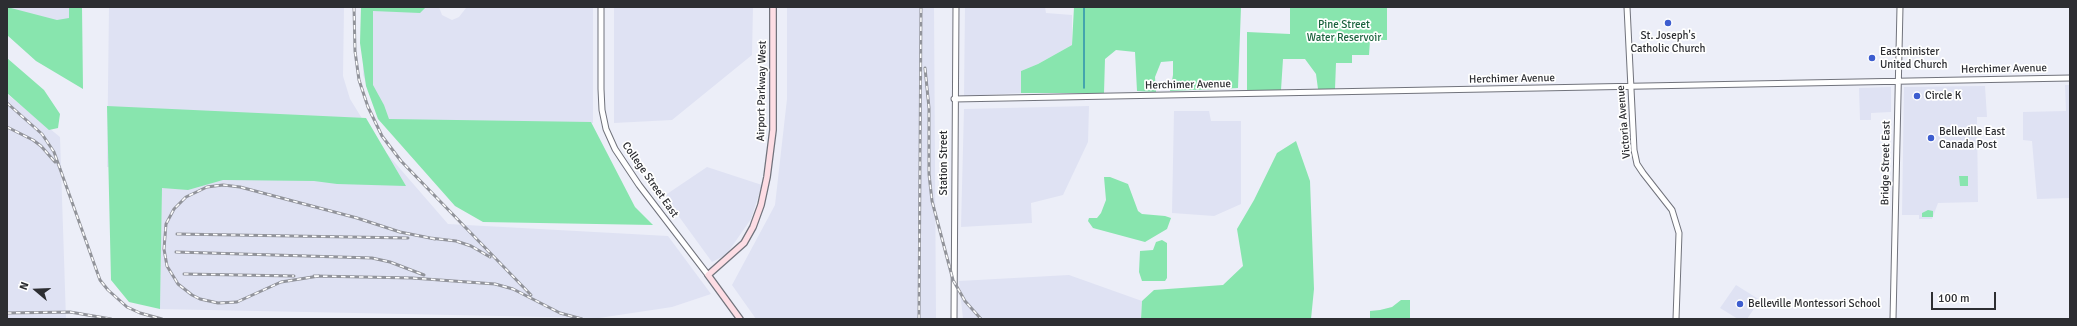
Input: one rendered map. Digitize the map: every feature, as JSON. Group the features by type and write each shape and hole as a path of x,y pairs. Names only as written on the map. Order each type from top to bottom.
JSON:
{"main road":[{"name":"Airport Parkway West","path":"708,275 744,243 753,227 768,177 773,130 773,7"},
{"name":"College Street East","path":"708,275 740,319"}],"street":[{"name":"College Street East","path":"601,7 601,89 602,110 606,129 615,149 639,185 708,275"},
{"name":"Station Street","path":"954,319 954,99 956,7"},
{"name":"Victoria Avenue","path":"1627,7 1634,150 1637,164 1672,210 1678,226 1676,319"},
{"name":"Bridge Street East","path":"1893,319 1897,81 1900,7"},
{"name":"Herchimer Avenue","path":"954,99 1377,93 1630,86 2070,78"}],"shaded area":[{"path":"7,7 82,7 80,81"},
{"path":"109,7 344,7 343,76 350,99 376,141 448,224 668,236 711,294 672,307 599,318 160,309 162,169 107,167"},
{"path":"439,7 442,15 452,20 459,17 466,8 593,8 593,123 389,124 370,93 363,75 363,8"},
{"path":"614,7 753,7 752,55 672,120 614,123"},
{"path":"787,7 934,7 936,319 756,319 732,285 775,205 787,99"},
{"path":"965,7 1045,7 1046,13 1072,15 1072,45 1038,64 1021,71 1021,93 964,96"},
{"path":"2065,85 2070,85 2070,198 2037,199 2032,141 2023,140 2023,112 2066,111"},
{"path":"1985,86 1987,117 1977,117 1978,202 1938,203 1932,219 1919,219 1919,215 1902,215 1904,87"},
{"path":"1891,87 1891,112 1871,113 1871,120 1860,120 1859,88"},
{"path":"7,94 60,137 66,319 7,319"},
{"path":"1089,106 1088,142 1063,195 1031,203 1032,223 961,227 964,109"},
{"path":"1174,111 1209,111 1211,121 1241,121 1241,204 1214,216 1172,213"},
{"path":"707,167 762,185 751,219 726,255 712,262 664,196"},
{"path":"1069,275 1142,301 1141,319 963,319 959,281"},
{"name":"Belleville Montessori School","path":"1736,285 1760,300 1747,319 1738,319 1720,308"}],"green space":[{"path":"7,7 57,20 69,18 69,7 82,7 83,89 36,61 7,35"},
{"path":"361,7 426,7 420,13 373,11 373,85 384,105 389,119 591,122 635,207 653,225 483,222 455,206 378,119 366,86 360,43"},
{"path":"1074,7 1241,7 1238,88 1170,91 1173,75 1173,61 1161,62 1155,77 1156,92 1137,91 1135,52 1116,50 1105,59 1104,93 1021,93 1021,71 1038,64 1072,45"},
{"name":"Pine Street Water Reservoir","path":"1290,7 1387,7 1387,40 1370,40 1369,55 1352,55 1352,63 1336,63 1335,89 1318,89 1316,74 1305,59 1283,59 1281,90 1247,90 1247,32 1290,34"},
{"path":"7,58 44,90 60,114 58,128 49,130 7,93"},
{"path":"107,106 366,118 406,186 337,184 314,181 223,180 188,190 162,188 160,309 129,302 111,280"},
{"path":"1296,141 1310,181 1314,289 1311,319 1141,319 1142,301 1154,290 1223,285 1243,266 1237,229 1254,200 1277,153"},
{"path":"1959,176 1968,176 1968,186 1960,186"},
{"path":"1104,177 1110,177 1128,184 1138,211 1142,214 1171,218 1167,229 1145,242 1093,228 1088,221 1089,218 1097,218 1101,213 1106,200"},
{"path":"1928,210 1933,211 1933,217 1922,217 1922,213"},
{"path":"1162,240 1167,243 1167,278 1165,281 1142,281 1139,272 1140,251 1153,250 1156,242"},
{"path":"1401,300 1410,300 1410,319 1370,319 1370,311 1392,307"}],"waterway":[{"path":"1084,7 1084,88"}],"railway":[{"path":"354,7 355,51 359,80 368,107 382,136 401,161 531,295"},
{"path":"919,319 921,7"},
{"path":"925,68 929,108 929,174 932,201 953,280 965,301 981,319"},
{"path":"7,103 42,134 54,152 100,280 108,290 127,307 140,313 162,319"},
{"path":"7,127 33,140 41,146 55,162"},
{"path":"319,276 281,282 237,302 218,303 200,299 192,295 178,284 167,266 164,249 166,224 174,209 186,197 207,187 223,185 240,187 357,218 400,232 435,239"},
{"path":"177,234 408,238"},
{"path":"430,238 456,241 471,246 490,257"},
{"path":"176,252 372,258 390,262 424,275"},
{"path":"184,274 294,276"},
{"path":"314,276 412,278 495,284 513,289 560,313 582,319"},
{"path":"7,313 70,312 111,319"}],"place":[{"name":"St. Joseph's Catholic Church","path":"1668,23"},
{"name":"Eastminister United Church","path":"1872,58"},
{"name":"Circle K","path":"1917,96"},
{"name":"Belleville East Canada Post","path":"1931,138"},
{"name":"Belleville Montessori School","path":"1740,304"}]}
